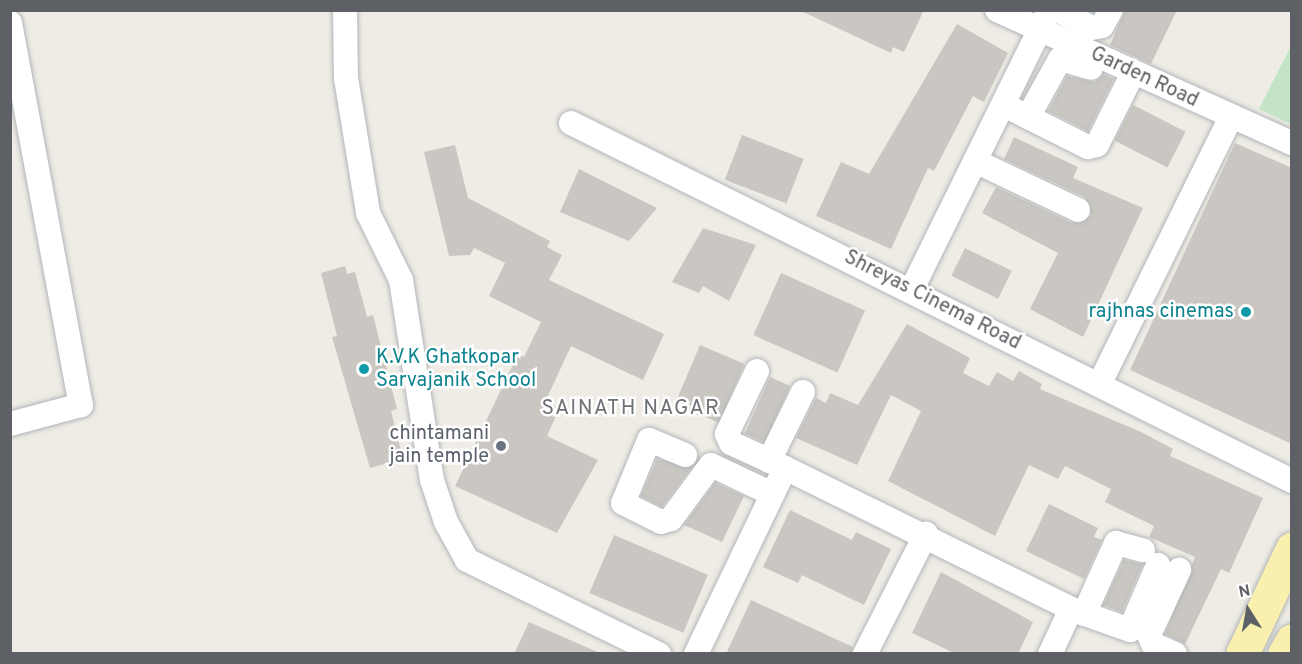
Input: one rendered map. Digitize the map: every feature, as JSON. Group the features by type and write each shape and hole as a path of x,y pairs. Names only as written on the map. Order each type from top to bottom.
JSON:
{"main road":[{"path":"1242,654 1292,548"},
{"path":"1284,654 1292,640"}],"street":[{"path":"345,10 346,78 368,213 401,280 432,480 446,522 467,560 659,654"},
{"name":"Garden Road","path":"997,10 1045,20 1130,79 1292,143"},
{"path":"1057,10 1092,28 1102,26 1111,10"},
{"path":"912,289 975,161 1006,106 1045,20"},
{"path":"10,23 81,405 10,424"},
{"path":"1006,106 1028,117 1088,147 1097,145 1130,79 1067,57 1060,59 1028,117"},
{"path":"1099,385 1231,117"},
{"name":"Shreyas Cinema Road","path":"572,123 912,289 1292,481"},
{"path":"975,161 1078,210"},
{"path":"758,371 727,434 731,443 926,534 1078,612 1130,630 1160,562"},
{"path":"696,654 772,494 777,464 803,392"},
{"path":"685,455 649,440 623,503 661,522 671,519 711,465 772,494"},
{"path":"865,654 926,534"},
{"path":"1050,654 1078,612 1116,543 1160,562"},
{"path":"1160,562 1149,635 1153,644 1175,654"}],"green space":[{"path":"1291,46 1292,124 1259,109"}],"building":[{"path":"799,10 924,10 904,52 893,47 891,53"},
{"path":"1125,10 1177,10 1151,64 1110,45"},
{"path":"957,24 1008,53 984,102 973,96 934,171 928,168 891,249 816,216 841,162 869,174"},
{"path":"1104,74 1114,79 1088,131 1048,111 1067,76 1094,82"},
{"path":"1133,105 1186,132 1167,167 1115,141"},
{"path":"742,135 804,159 786,203 725,180"},
{"path":"1014,137 1078,167 1073,178 1143,208 1083,337 1030,309 1058,253 982,213 996,187 1072,223 1091,216 1085,197 1004,159"},
{"name":"rajhnas cinemas","path":"1235,143 1292,168 1292,444 1130,370"},
{"path":"455,145 468,198 550,241 547,247 562,255 549,280 664,334 643,380 571,346 546,400 559,409 547,436 598,460 557,533 455,486 518,354 524,357 541,322 489,296 505,263 474,248 470,255 449,256 424,152"},
{"path":"579,169 657,208 629,241 560,212"},
{"path":"703,228 756,245 729,301 703,286 699,293 672,282"},
{"path":"965,248 1012,271 998,299 951,276"},
{"name":"K.V.K Ghatkopar Sarvajanik School","path":"345,266 347,274 355,272 367,317 373,315 397,409 391,411 403,459 370,468 332,337 337,336 321,273"},
{"path":"781,273 865,310 837,373 753,335"},
{"path":"907,324 970,358 963,373 989,386 997,372 1013,381 1019,371 1042,384 1040,389 1141,432 1173,449 1170,456 1263,498 1229,573 1221,569 1185,644 1165,634 1195,557 1149,537 1154,526 1105,502 1111,489 1065,466 1058,479 1029,465 995,536 888,481 921,411 891,395 857,465 796,438 816,398 826,403 830,393 858,405"},
{"path":"700,345 744,364 719,423 675,404"},
{"path":"770,377 790,386 765,443 745,434"},
{"path":"657,459 692,467 662,507 641,496"},
{"path":"715,483 744,496 722,542 684,525"},
{"path":"1049,504 1098,528 1094,537 1102,540 1084,579 1026,551"},
{"path":"790,510 852,540 856,532 891,549 864,605 802,575 798,583 763,567"},
{"path":"614,535 708,575 683,633 589,593"},
{"path":"1124,560 1143,564 1122,612 1103,605"},
{"path":"941,572 1033,622 1018,654 956,654 912,633"},
{"path":"751,600 853,647 851,654 726,654"},
{"path":"529,622 602,654 514,654"}],"place":[{"name":"rajhnas cinemas","path":"1246,312"},
{"name":"K.V.K Ghatkopar Sarvajanik School","path":"364,369"},
{"name":"chintamani jain temple","path":"501,446"}],"district":[{"name":"SAINATH NAGAR","path":"631,409"}]}
